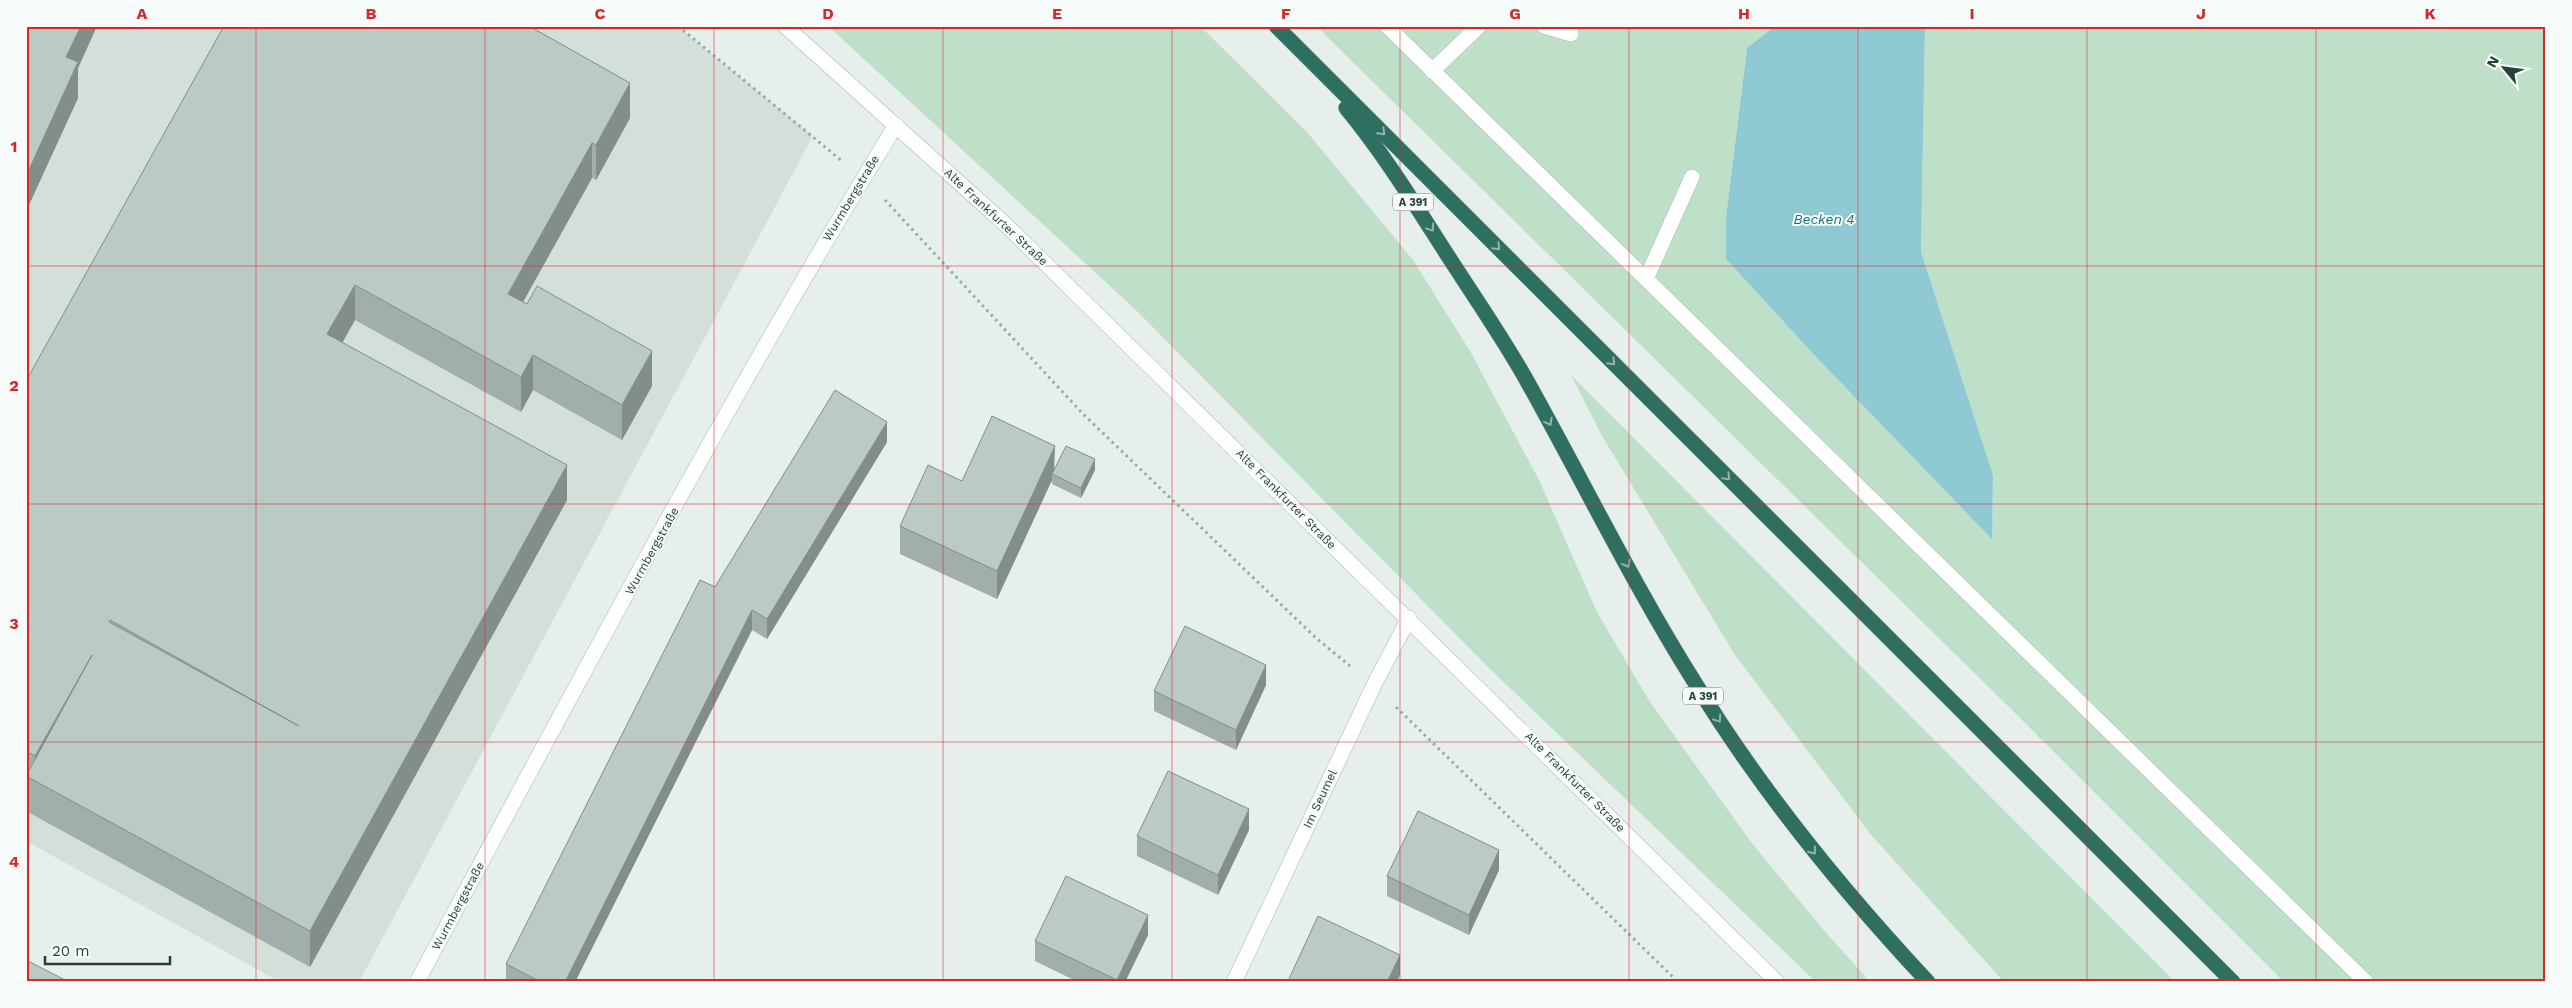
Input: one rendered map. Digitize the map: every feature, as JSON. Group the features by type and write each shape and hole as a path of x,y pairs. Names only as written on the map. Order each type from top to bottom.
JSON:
{"highway":[{"name":"A 391","path":"1281,31 1367,133 1435,234 1526,379 1649,605 1697,687 1750,766 1806,843 1867,916 1928,982"},
{"path":"1281,31 2233,982"}],"street":[{"name":"Alte Frankfurter Straße","path":"785,26 1006,224 1409,618 1777,982"},
{"path":"1387,26 2366,982"},
{"path":"1432,71 1479,26"},
{"path":"1544,26 1571,34"},
{"name":"Wurmbergstraße","path":"417,982 571,696 797,289 896,125"},
{"path":"1646,279 1692,177"},
{"name":"Im Seumel","path":"1234,982 1374,685 1409,618"}],"path":[{"path":"678,26 863,179 897,210 1083,414 1316,638 1374,685 1678,982"}],"shaded area":[{"path":"26,26 677,26 813,136 359,982 280,982 26,841"}],"green space":[{"path":"828,26 1200,26 1307,132 1413,260 1470,351 1539,480 1597,612 1650,702 1751,842 1821,927 1870,982 1816,982 1488,667 1137,311"},
{"path":"1316,26 1775,26 1747,48 1726,217 1726,259 1817,358 1992,538 1993,475 1921,252 1925,26 2546,26 2546,982 2284,982 2008,706"},
{"path":"1571,375 2175,982 2004,982 1872,836 1735,655 1602,436"}],"water":[{"name":"Becken 4","path":"1775,26 1925,26 1921,252 1993,475 1992,539 1817,358 1726,259 1726,217 1747,48"}],"building":[{"path":"26,26 81,26 66,57 78,62 28,172 26,171"},
{"path":"224,26 529,26 630,83 596,145 592,143 508,294 527,304 537,286 652,351 622,405 533,355 521,377 355,285 327,334 567,465 310,931 26,776 92,655 35,756 26,751 26,381","holes":["110,620 299,726 109,622"]},
{"path":"835,390 887,422 767,619 752,610 565,982 541,982 506,964 700,580 715,587"},
{"path":"992,416 1055,446 997,571 900,526 928,465 962,481"},
{"path":"1066,446 1095,459 1081,488 1052,474"},
{"path":"1185,626 1266,665 1236,730 1154,691"},
{"path":"1168,771 1249,809 1218,875 1137,836"},
{"path":"1418,811 1499,850 1469,915 1387,876"},
{"path":"1066,876 1148,915 1117,980 1035,941"},
{"path":"1318,916 1400,955 1387,982 1289,982"},
{"path":"26,960 69,982 26,982"}]}
